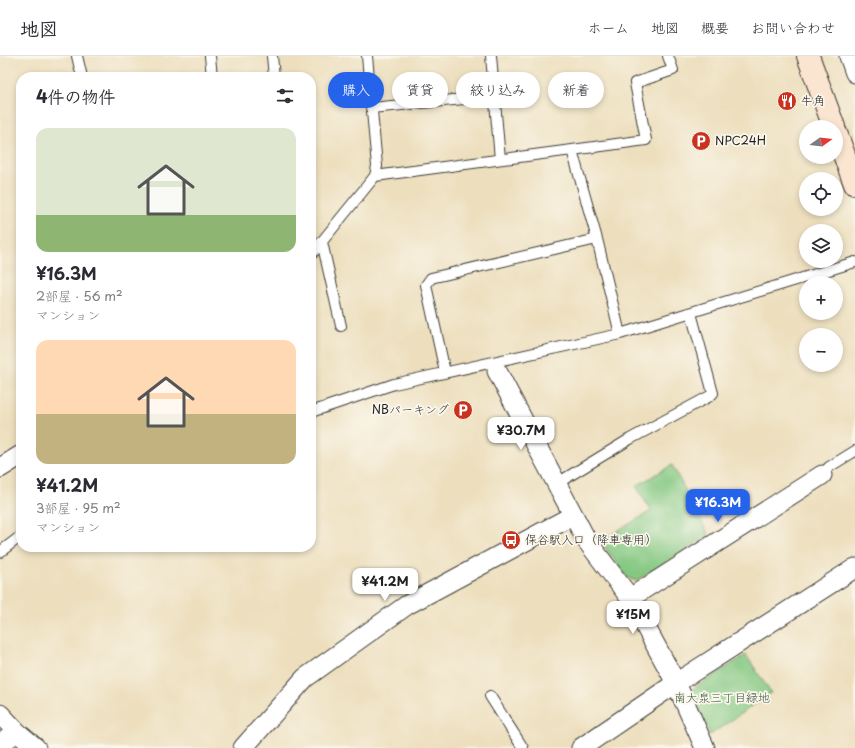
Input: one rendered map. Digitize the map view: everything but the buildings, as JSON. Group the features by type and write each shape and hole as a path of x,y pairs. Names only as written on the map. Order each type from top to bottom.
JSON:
{"main road":[{"path":"808,56 831,120"},
{"path":"843,152 855,184"}],"street":[{"path":"849,56 855,73"},
{"path":"495,367 572,516 590,545 630,598 676,683 705,748"},
{"path":"0,468 16,458"},
{"path":"630,598 822,475"},
{"path":"243,748 305,678 407,605 572,516"},
{"path":"581,748 676,683 855,568"},
{"path":"0,714 17,732 36,748"},
{"path":"0,744 17,732"}],"lane":[{"path":"77,56 81,72"},
{"path":"210,56 212,72"},
{"path":"272,56 274,72"},
{"path":"367,56 368,72"},
{"path":"491,56 493,72"},
{"path":"375,176 646,140 635,83 673,70 668,56"},
{"path":"384,107 456,100"},
{"path":"316,249 375,176 377,166 371,108"},
{"path":"496,108 500,159"},
{"path":"572,150 597,239 620,334"},
{"path":"445,372 426,285 427,281 431,278 597,239"},
{"path":"322,242 341,326"},
{"path":"316,410 394,384 445,372 495,367 620,334 855,262"},
{"path":"556,484 630,439 714,393 691,313"},
{"path":"822,475 829,467 855,451"},
{"path":"0,552 16,540"},
{"path":"490,696 523,748"}],"green space":[{"path":"672,465 709,535 636,581 628,578 600,541 651,511 636,486"},
{"name":"南大泉三丁目緑地","path":"746,655 771,693 710,735 693,695 694,688"}],"place":[{"name":"牛角","path":"787,101"},
{"name":"NPC24H","path":"701,141"},
{"name":"NBパーキング","path":"463,410"},
{"name":"保谷駅入口（降車専用）","path":"511,540"}]}
